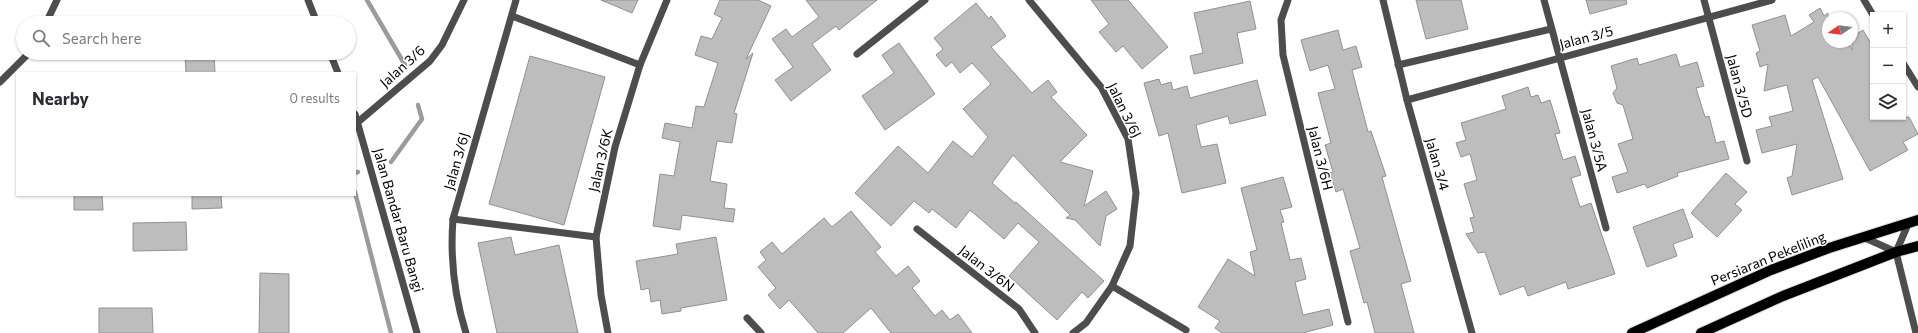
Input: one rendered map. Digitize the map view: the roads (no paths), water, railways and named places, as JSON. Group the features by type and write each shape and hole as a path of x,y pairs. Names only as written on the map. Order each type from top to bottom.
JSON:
{"main road":[{"name":"Persiaran Pekeliling","path":"1632,333 1771,270 1863,237 1914,221"},
{"path":"1701,333 1783,296 1896,252 1918,246"}],"street":[{"path":"49,16 57,0"},
{"path":"308,0 314,16"},
{"name":"Jalan 3/6","path":"358,122 430,61 445,40 464,0"},
{"name":"Jalan 3/6J","path":"466,333 459,311 453,277 451,246 453,219 516,0"},
{"name":"Jalan 3/6K","path":"608,333 601,295 596,237 615,147 640,65 667,0"},
{"path":"857,54 925,0"},
{"name":"Jalan 3/6J","path":"1029,0 1101,87 1128,140 1136,193 1130,246 1112,286 1086,323 1073,333"},
{"name":"Jalan 3/6H","path":"1288,0 1281,20 1283,55 1348,322"},
{"name":"Jalan 3/4","path":"1383,0 1407,100 1472,333"},
{"name":"Jalan 3/5A","path":"1544,0 1606,228"},
{"name":"Jalan 3/5D","path":"1704,0 1746,161"},
{"name":"Jalan 3/5","path":"1407,100 1772,0"},
{"path":"1864,0 1871,12"},
{"path":"512,16 640,65"},
{"name":"Jalan 3/5","path":"1398,65 1551,29"},
{"path":"0,82 23,60"},
{"path":"333,60 338,72"},
{"path":"1906,68 1918,87"},
{"name":"Jalan Bandar Baru Bangi","path":"356,117 417,333"},
{"path":"453,219 596,237"},
{"path":"1914,221 1896,252 1916,333"},
{"name":"Jalan 3/6N","path":"917,229 1019,309 1035,333"},
{"path":"1863,237 1896,252"},
{"path":"1112,286 1186,330"},
{"path":"747,318 761,333"}],"waterway":[{"path":"367,0 405,65"},
{"path":"391,162 422,119 418,105"},
{"path":"356,196 391,333"}]}
